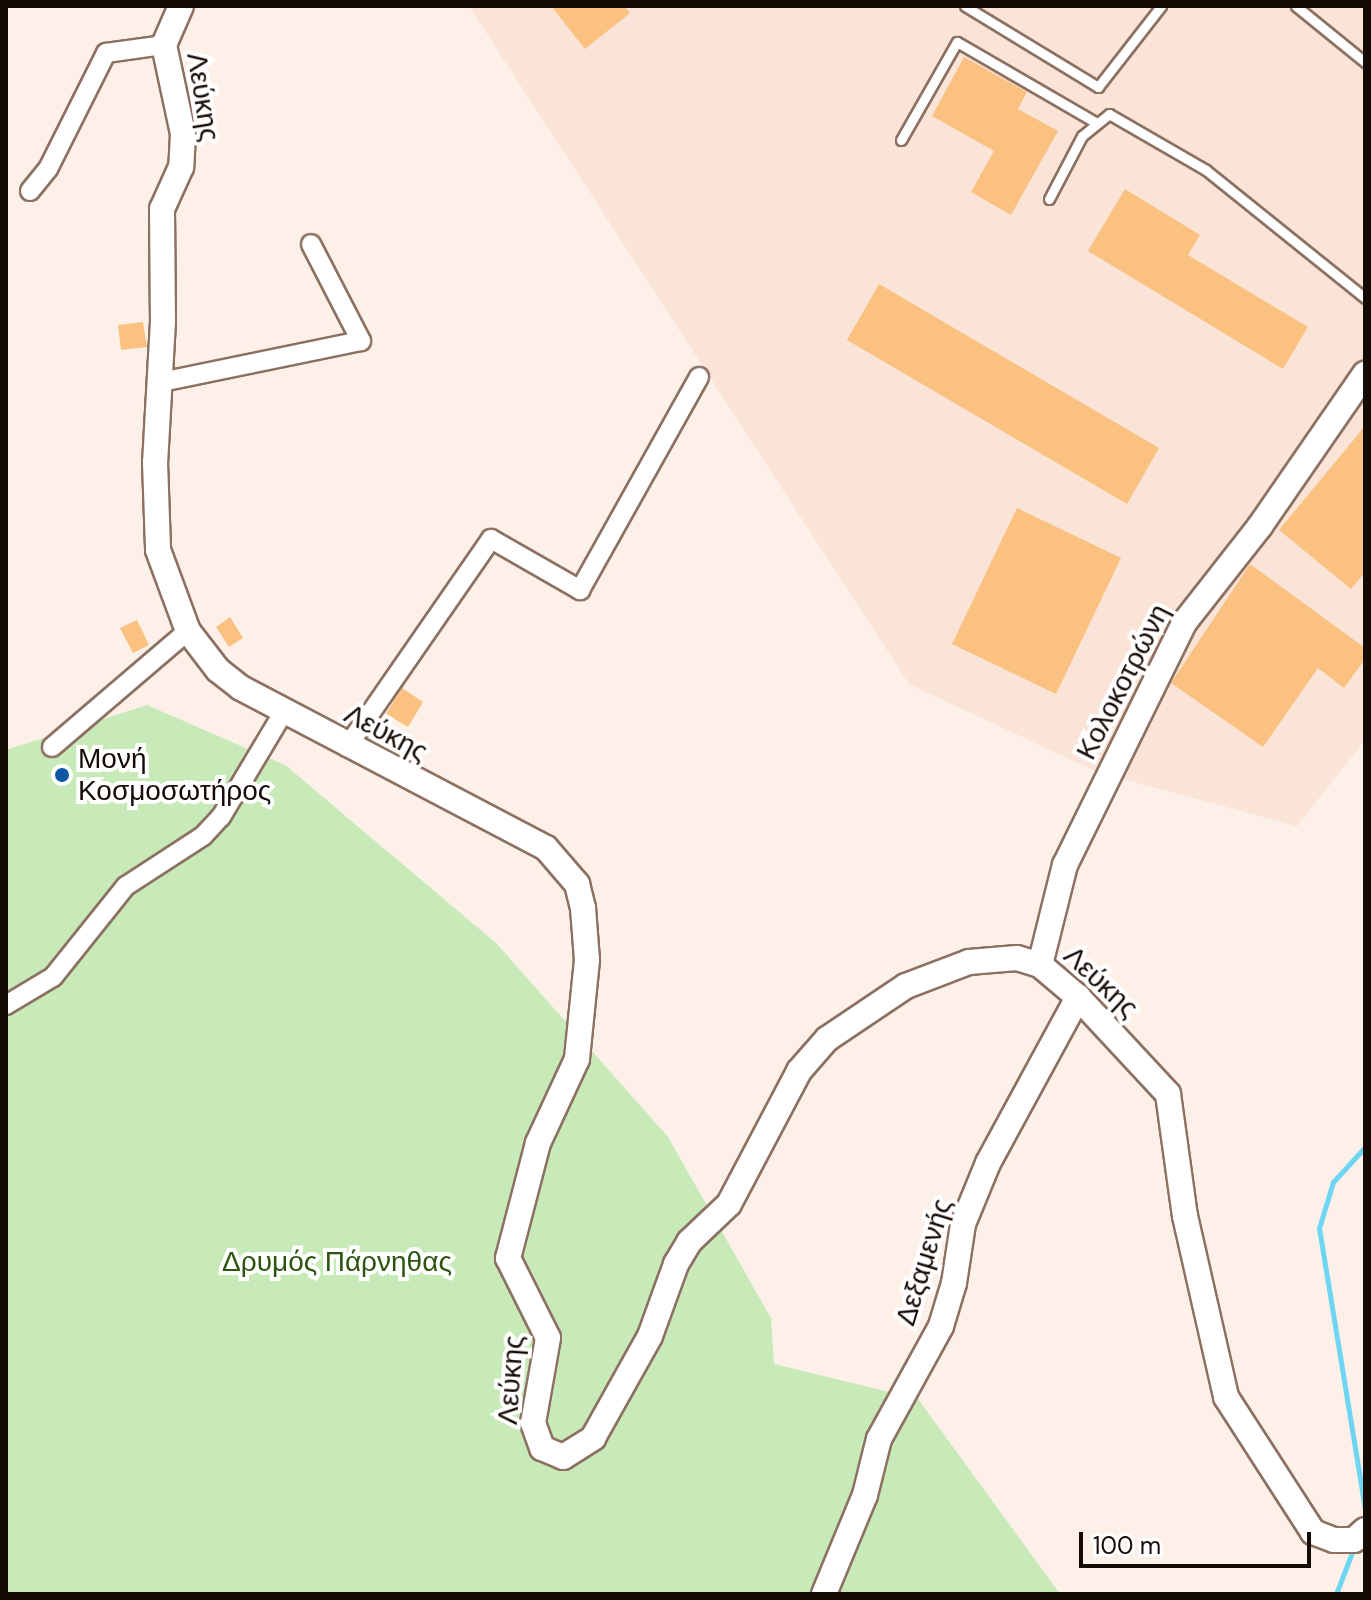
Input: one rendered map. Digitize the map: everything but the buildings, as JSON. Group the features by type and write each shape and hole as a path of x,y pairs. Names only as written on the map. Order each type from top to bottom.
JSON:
{"street":[{"name":"Λεύκης","path":"181,6 164,45 183,134 181,167 162,209 161,382 155,462 158,550 188,631 218,670 283,713 531,839 561,861 577,884 587,960 579,1046 538,1143 508,1258 548,1338 533,1423 542,1448 553,1456 570,1455 593,1438 650,1336 676,1264 689,1242 729,1204 799,1071 827,1039 906,986 944,970 993,958 1040,965 1078,997 1168,1094 1185,1216 1226,1397 1242,1429 1313,1532 1334,1540 1354,1540 1365,1530"},
{"path":"30,191 48,169 106,53 164,45"},
{"path":"161,382 361,341 311,244"},
{"name":"Κολοκοτρώνη","path":"1040,965 1065,865 1184,623 1260,526 1365,374"},
{"path":"347,747 491,539 580,590 699,377"},
{"path":"52,747 188,631"},
{"path":"6,1005 53,977 126,886 203,836 221,817 283,713"},
{"name":"Δεξαμενής","path":"824,1594 865,1495 879,1439 941,1326 954,1283 963,1224 988,1163 1078,997"}],"lane":[{"path":"965,6 1098,87 1161,6"},
{"path":"1296,6 1365,62"},
{"path":"901,140 957,42 1095,122"},
{"path":"1049,199 1095,122 1109,114 1206,170 1365,298"}],"shaded area":[{"path":"469,6 1365,6 1365,740 1297,826 1097,772 909,684"}],"green space":[{"name":"Δρυμός Πάρνηθας","path":"147,705 285,765 496,943 668,1137 771,1318 774,1364 918,1399 1060,1594 6,1594 6,750"}],"waterway":[{"path":"1365,1147 1333,1182 1319,1228 1365,1510"},
{"path":"1336,1594 1354,1547"}],"place":[{"name":"Μονή Κοσμοσωτήρος","path":"62,775"}]}
